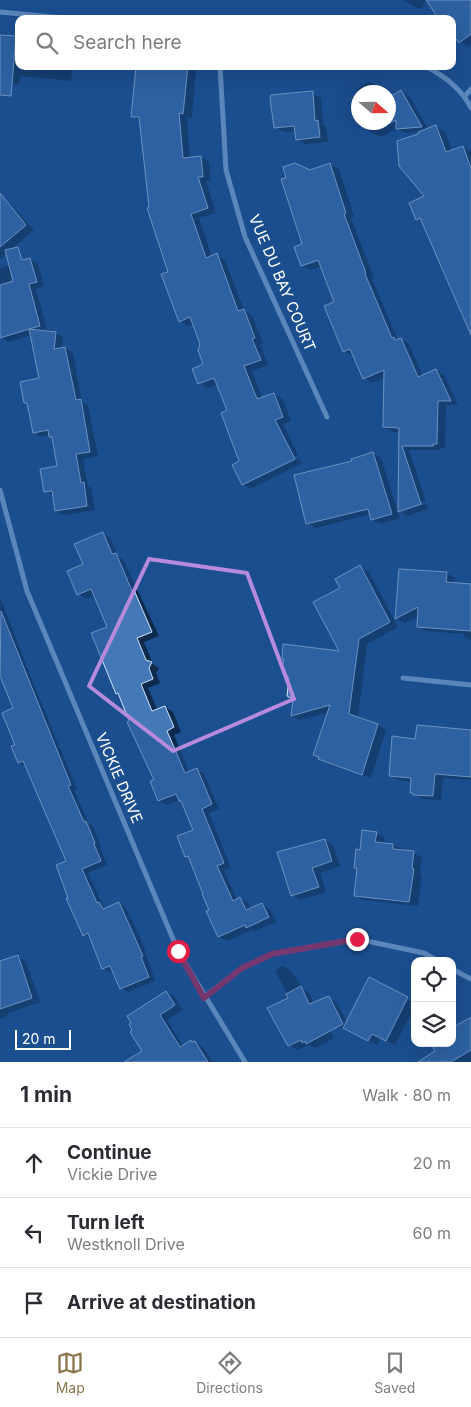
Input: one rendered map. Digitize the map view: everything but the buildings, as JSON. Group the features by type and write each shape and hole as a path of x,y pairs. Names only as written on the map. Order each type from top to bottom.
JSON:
{"street":[{"path":"0,12 32,15"},
{"name":"VUE DU BAY COURT","path":"220,70 226,170 245,237 327,417"},
{"path":"433,70 448,79 465,96 471,108"},
{"path":"465,96 471,89"},
{"name":"VICKIE DRIVE","path":"0,490 27,591 178,951 204,998 245,1062"},
{"path":"403,678 471,685"},
{"path":"204,998 242,968 272,954 357,939 424,953 431,957"},
{"path":"456,971 471,979"}],"highlighted area":[{"path":"149,559 247,573 294,699 173,751 89,686"}],"route":[{"path":"178,951 204,998 242,968 272,954 357,939"}]}
